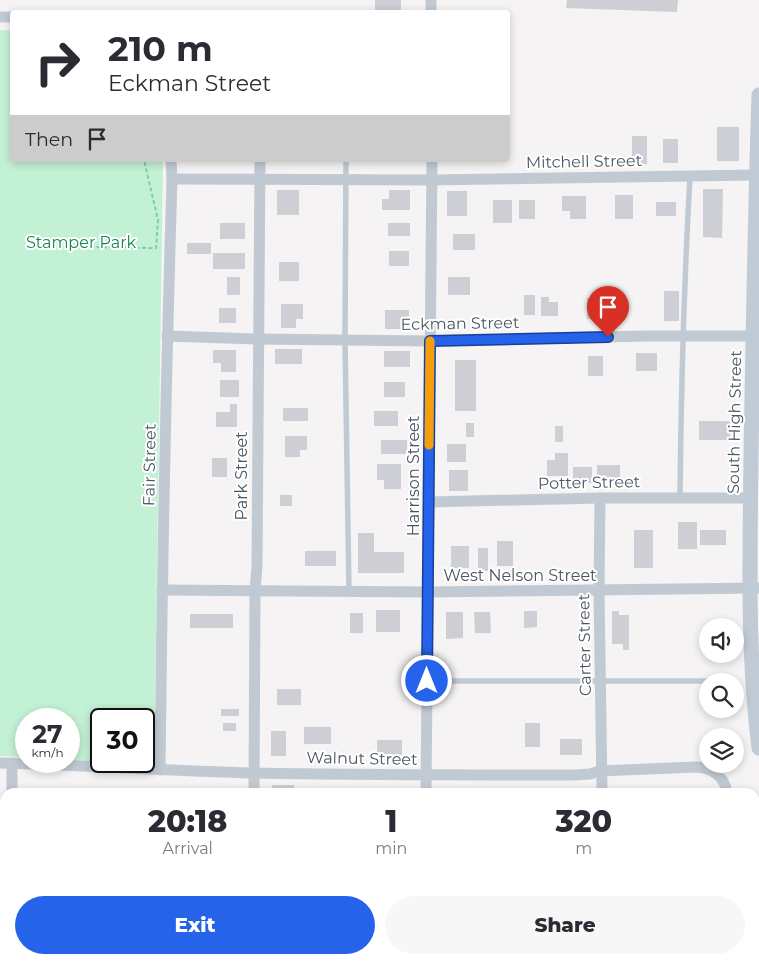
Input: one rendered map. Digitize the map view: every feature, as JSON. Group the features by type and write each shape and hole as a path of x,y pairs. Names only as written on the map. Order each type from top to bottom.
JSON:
{"main road":[{"name":"South High Street","path":"759,95 751,498 754,588 753,686 759,748"}],"street":[{"name":"Fair Street","path":"160,770 171,162"},
{"name":"Park Street","path":"254,788 260,162"},
{"name":"Harrison Street","path":"426,788 432,162"},
{"name":"Mitchell Street","path":"172,179 432,180 756,175"},
{"name":"Eckman Street","path":"167,336 430,341 753,336"},
{"name":"Potter Street","path":"429,502 600,498 751,498"},
{"name":"Carter Street","path":"600,498 599,590 602,788"},
{"name":"West Nelson Street","path":"162,590 428,592 754,588"},
{"name":"Walnut Street","path":"0,763 254,773 426,775 574,775 602,771 699,767 711,770 724,783 725,788"},
{"path":"12,763 12,788"}],"lane":[{"path":"346,162 345,340 349,592"},
{"path":"680,498 681,392 690,176"},
{"path":"427,681 699,681"}],"path":[{"path":"90,247 156,248 158,220 144,162"}],"green space":[{"name":"Stamper Park","path":"0,30 10,31 10,162 163,162 155,708 90,708 90,761 80,761 80,708 15,708 15,757 0,756"}],"building":[{"path":"375,0 401,0 401,10 375,10"},
{"path":"567,0 678,0 677,12 566,8"},
{"path":"717,127 739,127 739,161 717,161"},
{"path":"632,136 647,136 647,164 632,164"},
{"path":"663,139 678,139 678,163 663,163"},
{"path":"703,189 723,189 722,238 703,237"},
{"path":"277,190 299,190 299,215 277,215"},
{"path":"389,190 410,190 410,210 382,210 382,199 389,199"},
{"path":"447,191 467,191 467,216 447,216"},
{"path":"615,195 633,195 633,219 615,219"},
{"path":"562,196 586,196 586,219 570,219 570,211 562,211"},
{"path":"493,200 512,200 512,223 493,223"},
{"path":"519,200 535,200 535,219 519,219"},
{"path":"656,202 676,202 676,216 656,216"},
{"path":"220,223 245,223 245,239 220,239"},
{"path":"388,223 410,223 410,236 388,236"},
{"path":"453,234 475,234 475,250 453,250"},
{"path":"187,243 211,243 211,254 187,254"},
{"path":"389,251 409,251 409,266 389,266"},
{"path":"213,253 245,253 245,269 213,269"},
{"path":"279,262 299,262 299,281 279,281"},
{"path":"227,277 240,277 240,295 227,295"},
{"path":"448,277 470,277 470,295 448,295"},
{"path":"664,291 679,291 679,321 664,321"},
{"path":"524,295 535,295 535,315 524,315"},
{"path":"541,297 549,297 549,302 558,302 558,316 541,316"},
{"path":"587,298 604,298 604,319 587,319"},
{"path":"281,304 303,304 303,319 296,319 296,328 281,328"},
{"path":"219,308 236,308 236,323 219,323"},
{"path":"385,310 409,310 409,329 385,329"},
{"path":"275,349 302,349 302,364 275,364"},
{"path":"213,350 236,350 236,372 221,372 221,363 213,363"},
{"path":"384,351 410,351 410,367 384,367"},
{"path":"636,353 657,353 657,371 636,371"},
{"path":"588,356 603,356 603,376 588,376"},
{"path":"455,360 476,360 476,411 455,411"},
{"path":"220,380 239,380 239,397 220,397"},
{"path":"384,382 405,382 405,397 384,397"},
{"path":"230,404 237,404 237,427 216,427 216,412 230,412"},
{"path":"283,408 308,408 308,421 283,421"},
{"path":"374,411 398,411 398,426 374,426"},
{"path":"699,421 730,421 730,440 699,440"},
{"path":"466,423 474,423 474,437 466,437"},
{"path":"555,426 563,426 563,442 555,442"},
{"path":"285,436 307,436 307,450 300,450 300,457 285,457"},
{"path":"381,440 407,440 407,454 381,454"},
{"path":"447,444 466,444 466,462 447,462"},
{"path":"555,453 568,453 568,476 547,476 547,460 555,460"},
{"path":"212,458 227,458 227,477 212,477"},
{"path":"377,464 401,464 401,489 384,489 384,480 377,480"},
{"path":"597,465 620,465 620,482 597,482"},
{"path":"573,467 592,467 592,483 573,483"},
{"path":"449,470 468,470 468,491 449,491"},
{"path":"280,495 292,495 292,506 280,506"},
{"path":"678,522 697,522 697,549 678,549"},
{"path":"634,530 653,530 653,568 634,568"},
{"path":"700,530 726,530 726,545 700,545"},
{"path":"358,533 374,533 374,552 404,552 404,573 358,573"},
{"path":"497,541 513,541 513,566 497,566"},
{"path":"451,546 469,546 469,568 451,568"},
{"path":"478,548 488,548 488,571 478,571"},
{"path":"305,551 336,551 336,566 305,566"},
{"path":"376,610 400,610 400,632 376,632"},
{"path":"524,611 537,611 537,627 524,628"},
{"path":"612,611 619,611 619,615 629,615 629,650 623,650 623,644 612,644"},
{"path":"446,612 463,612 463,638 446,639"},
{"path":"474,612 490,612 491,633 475,633"},
{"path":"350,613 363,613 363,633 350,633"},
{"path":"190,614 233,614 233,628 190,628"},
{"path":"277,689 301,689 301,705 277,705"},
{"path":"221,709 239,709 239,716 221,716"},
{"path":"223,723 236,723 236,731 223,731"},
{"path":"525,723 540,723 540,747 525,747"},
{"path":"304,727 331,727 331,744 304,744"},
{"path":"271,731 286,731 286,756 271,756"},
{"path":"560,739 582,739 582,755 560,755"},
{"path":"377,740 402,740 402,755 377,755"},
{"path":"272,785 294,785 294,788 272,788"}],"slow traffic":[{"path":"429,445 430,341"}],"route":[{"path":"427,681 430,341 608,337"}]}
